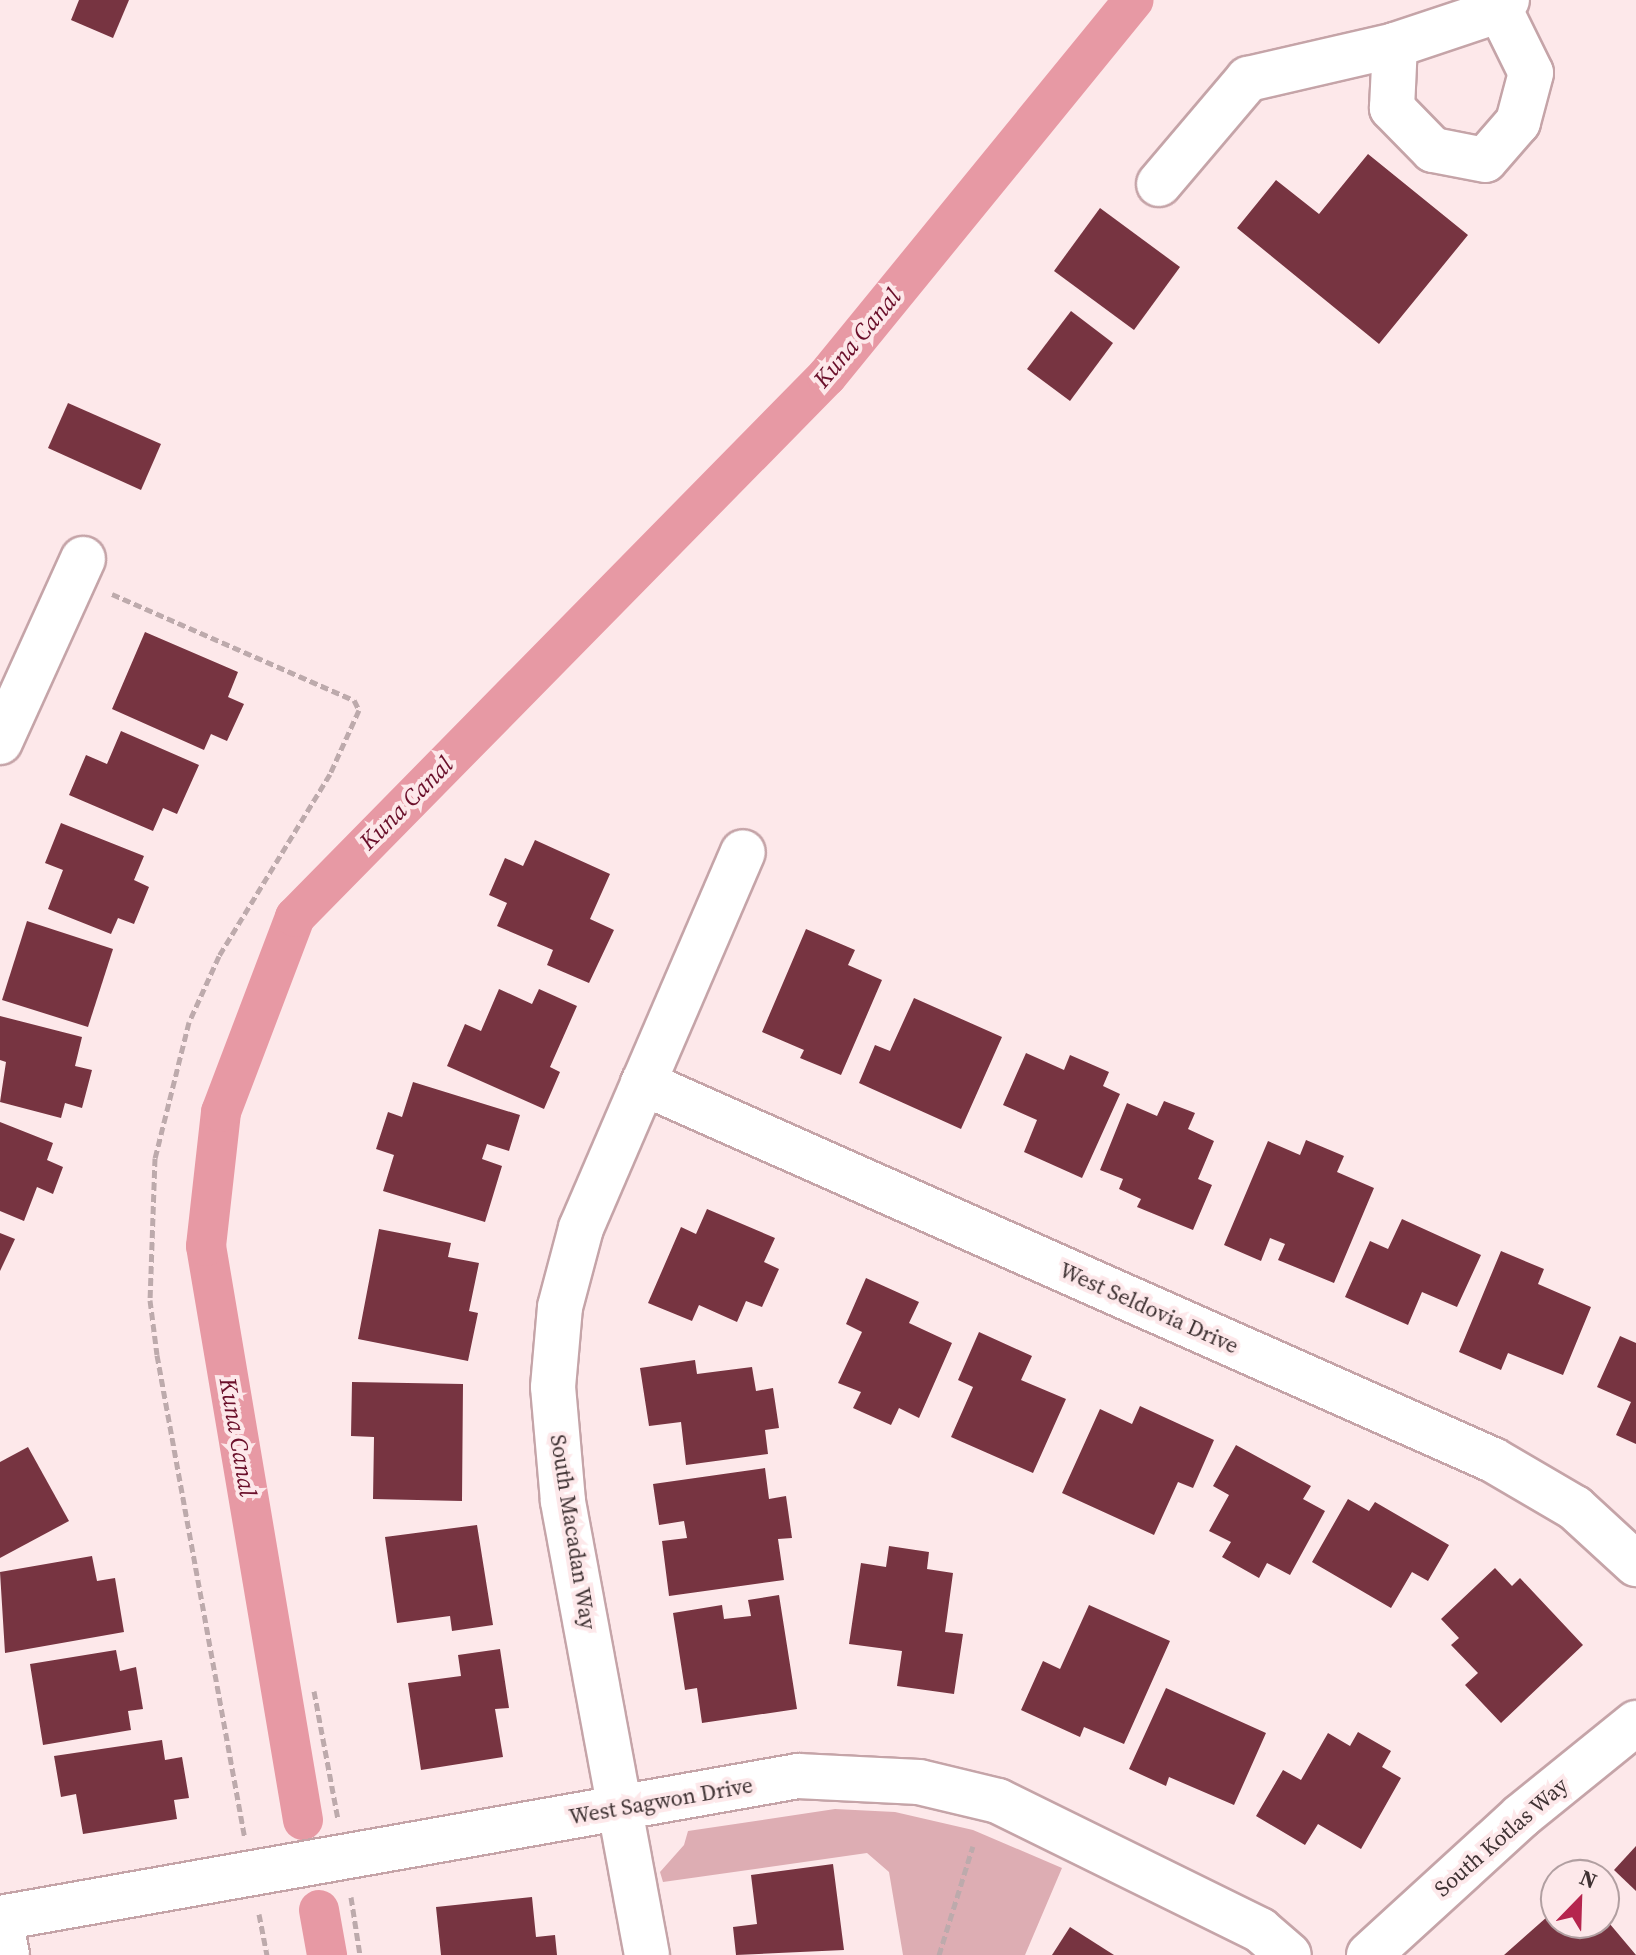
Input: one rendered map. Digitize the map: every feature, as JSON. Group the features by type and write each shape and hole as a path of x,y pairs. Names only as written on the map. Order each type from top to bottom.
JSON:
{"street":[{"path":"1159,184 1248,79 1395,45 1504,5 1531,73 1518,122 1485,160 1433,150 1392,108 1395,45"},
{"path":"0,742 79,569"},
{"name":"South Macadan Way","path":"647,1955 563,1501 553,1387 560,1307 581,1228 743,852"},
{"name":"West Seldovia Drive","path":"643,1083 1493,1460 1575,1508 1636,1564"},
{"name":"South Kotlas Way","path":"1369,1955 1521,1816 1636,1723"},
{"name":"West Sagwon Drive","path":"0,1918 798,1776 919,1782 998,1801 1260,1930 1289,1955"},
{"path":"0,1918 7,1955"}],"path":[{"path":"79,569 354,700 359,710 330,774 219,956 189,1022 155,1158 150,1270 157,1355 246,1848"},
{"path":"314,1691 340,1828"},
{"path":"939,1955 973,1846"},
{"path":"350,1892 360,1955"},
{"path":"257,1906 267,1955"}],"shaded area":[{"path":"835,1809 895,1812 973,1830 1062,1868 1025,1955 903,1955 889,1872 867,1853 663,1882 660,1872 684,1845 688,1831"}],"building":[{"path":"79,0 129,0 113,38 71,20"},
{"path":"1368,154 1468,235 1379,344 1237,228 1276,180 1319,214"},
{"path":"1100,208 1180,267 1134,330 1054,271"},
{"path":"1071,311 1113,343 1070,401 1027,369"},
{"path":"68,403 161,444 141,490 48,448"},
{"path":"145,632 238,672 228,697 244,704 227,741 211,734 204,750 112,709"},
{"path":"121,731 199,765 177,814 163,808 153,831 69,795 86,755 107,764"},
{"path":"61,823 144,856 134,880 149,887 134,924 118,918 111,934 48,909 63,870 45,863"},
{"path":"535,840 610,874 590,919 614,930 589,983 547,965 553,950 497,926 507,903 489,895 505,858 523,866"},
{"path":"27,921 113,949 88,1027 2,1000"},
{"path":"806,929 855,950 848,965 882,980 841,1075 800,1058 804,1050 762,1032"},
{"path":"499,989 532,1004 539,989 577,1006 550,1067 560,1072 544,1109 447,1066 465,1024 481,1031"},
{"path":"914,998 1002,1037 961,1129 859,1083 875,1045 890,1051"},
{"path":"0,1016 82,1037 75,1066 92,1070 82,1108 65,1103 61,1118 0,1102 6,1062 0,1060"},
{"path":"1026,1053 1064,1070 1070,1055 1109,1072 1103,1086 1120,1094 1082,1178 1024,1152 1037,1120 1003,1105"},
{"path":"413,1082 520,1115 509,1151 487,1144 482,1159 502,1166 485,1222 383,1191 394,1155 376,1149 388,1112 402,1117"},
{"path":"1164,1101 1195,1113 1188,1129 1214,1141 1198,1179 1212,1185 1193,1230 1137,1207 1141,1199 1119,1189 1123,1179 1100,1170 1127,1103 1157,1116"},
{"path":"0,1122 53,1143 47,1160 63,1167 53,1194 37,1187 24,1221 0,1211"},
{"path":"1306,1140 1344,1156 1337,1172 1374,1188 1334,1283 1278,1260 1285,1244 1270,1238 1261,1261 1224,1245 1268,1141 1300,1155"},
{"path":"707,1209 775,1238 764,1262 779,1269 762,1307 746,1301 737,1322 699,1305 692,1321 648,1303 681,1227 696,1234"},
{"path":"1402,1219 1481,1255 1457,1307 1422,1292 1408,1325 1345,1297 1370,1241 1388,1249"},
{"path":"379,1229 451,1243 448,1257 479,1263 469,1311 478,1313 468,1361 358,1339"},
{"path":"0,1233 15,1239 0,1271"},
{"path":"1501,1251 1544,1269 1538,1284 1591,1307 1563,1375 1508,1353 1501,1370 1459,1352"},
{"path":"866,1278 919,1302 909,1323 952,1343 919,1418 899,1408 891,1425 853,1408 861,1392 838,1383 862,1332 846,1324"},
{"path":"979,1332 1032,1356 1021,1380 1066,1399 1033,1473 951,1437 973,1387 958,1380"},
{"path":"1620,1336 1636,1343 1636,1444 1616,1435 1631,1402 1597,1387"},
{"path":"695,1360 697,1374 752,1367 756,1391 773,1388 779,1428 765,1430 768,1454 686,1465 681,1422 649,1426 640,1368"},
{"path":"352,1382 463,1384 462,1501 373,1499 374,1437 351,1436"},
{"path":"1140,1406 1214,1440 1193,1488 1178,1482 1154,1535 1062,1493 1100,1409 1132,1424"},
{"path":"1236,1445 1311,1486 1303,1499 1325,1511 1290,1575 1267,1563 1259,1578 1222,1557 1231,1542 1209,1531 1229,1495 1213,1486"},
{"path":"28,1447 69,1521 0,1558 0,1462"},
{"path":"765,1468 769,1499 786,1496 792,1538 778,1539 784,1580 669,1596 662,1541 687,1538 684,1521 659,1525 653,1484"},
{"path":"1348,1499 1369,1511 1375,1502 1449,1545 1428,1581 1412,1572 1391,1608 1312,1562"},
{"path":"477,1525 493,1625 452,1631 450,1616 397,1623 385,1537"},
{"path":"889,1546 929,1552 927,1569 953,1573 945,1632 963,1634 954,1694 897,1686 902,1651 849,1644 861,1563 886,1567"},
{"path":"92,1556 97,1581 115,1578 124,1632 5,1653 0,1572"},
{"path":"1495,1568 1512,1586 1520,1578 1583,1645 1501,1723 1465,1685 1478,1673 1451,1645 1459,1638 1441,1619"},
{"path":"779,1595 797,1709 702,1723 697,1688 685,1690 673,1613 722,1605 724,1619 751,1616 748,1600"},
{"path":"1089,1605 1170,1641 1124,1744 1084,1727 1080,1737 1021,1710 1043,1661 1060,1669"},
{"path":"500,1649 509,1708 495,1709 503,1757 421,1770 408,1683 461,1676 458,1655"},
{"path":"116,1650 120,1671 136,1667 143,1709 128,1711 131,1730 43,1745 30,1664"},
{"path":"1166,1688 1266,1733 1234,1805 1169,1777 1166,1786 1129,1769"},
{"path":"1358,1732 1391,1751 1382,1767 1401,1778 1361,1849 1318,1824 1305,1845 1256,1816 1283,1770 1301,1780 1328,1733 1350,1746"},
{"path":"162,1740 165,1760 182,1757 189,1798 174,1800 177,1819 83,1834 76,1794 61,1797 54,1756"},
{"path":"1636,1846 1636,1891 1620,1876 1620,1863"},
{"path":"833,1864 844,1950 736,1955 733,1927 757,1924 751,1875"},
{"path":"532,1897 536,1937 555,1935 557,1955 441,1955 436,1907"},
{"path":"1540,1923 1540,1939 1620,1939 1620,1936 1636,1955 1504,1955"},
{"path":"1070,1927 1114,1955 1052,1955"}],"waterway":[{"name":"Kuna Canal","path":"303,1820 206,1246 221,1112 295,917 827,376 1134,0"},
{"name":"Kuna Canal","path":"319,1910 327,1955"}]}
